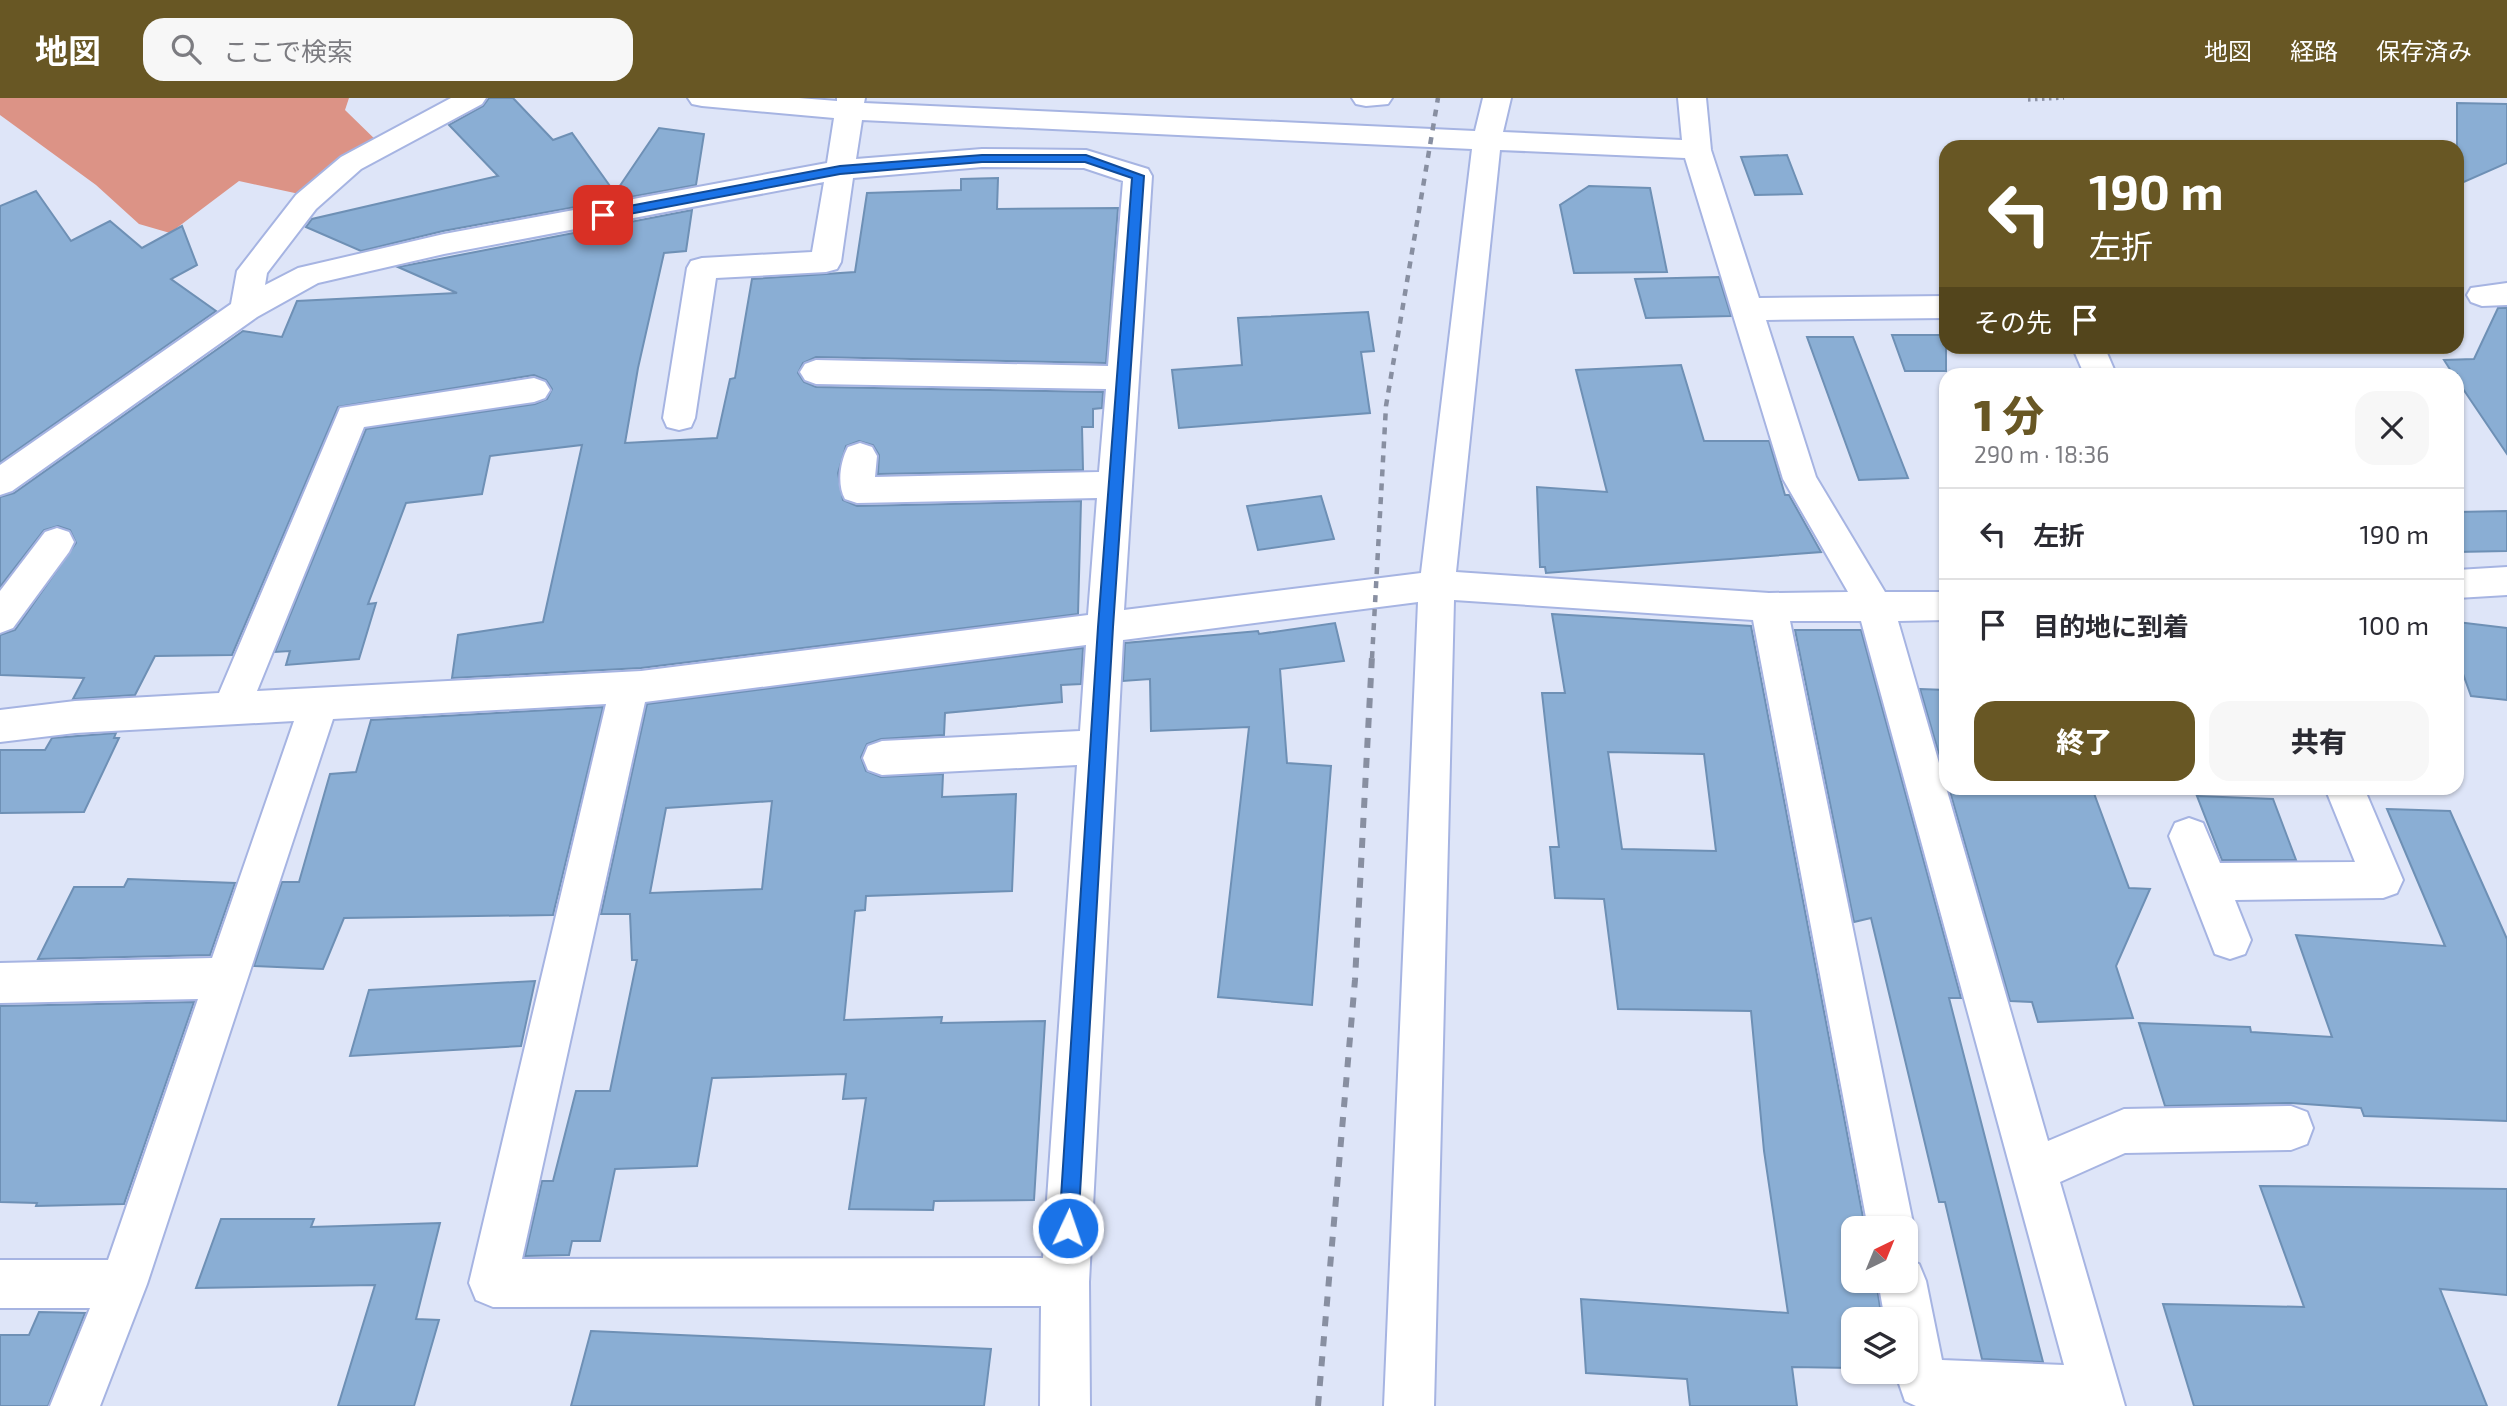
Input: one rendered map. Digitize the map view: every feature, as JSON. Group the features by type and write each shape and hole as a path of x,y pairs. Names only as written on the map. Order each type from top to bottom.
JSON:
{"street":[{"path":"246,309 251,271 306,202 351,163 472,98"},
{"path":"702,98 1488,142 1697,150"},
{"path":"1366,98 1378,98"},
{"path":"1409,1406 1437,584 1488,142 1497,98"},
{"path":"1692,98 1697,150 1800,479 1876,608 2098,1399 1922,1384 1904,1293"},
{"path":"679,418 702,268 826,262 851,105"},
{"path":"0,482 246,309 309,275 444,244 840,170 982,158 1086,159 1138,176 1105,627 1065,1282 1065,1406"},
{"path":"1746,309 1939,307"},
{"path":"816,372 1124,378"},
{"path":"231,709 352,417 534,390"},
{"path":"860,456 857,490 1116,485"},
{"path":"0,618 57,542"},
{"path":"2464,584 2507,581"},
{"path":"0,726 75,717 629,688 1437,584 1769,607 1939,606"},
{"path":"1769,607 1889,1216"},
{"path":"629,688 493,1283 1065,1282"},
{"path":"75,1406 123,1284 319,704"},
{"path":"882,758 1098,747"},
{"path":"2207,882 2383,880 2348,795"},
{"path":"2189,836 2230,940"},
{"path":"0,983 226,978"},
{"path":"2033,1171 2124,1131 2291,1128"},
{"path":"0,1284 123,1284"}],"path":[{"path":"2028,100 2064,98"}],"shaded area":[{"path":"0,98 349,98 345,110 383,147 318,198 239,181 170,233 139,224 96,185 0,115"}],"building":[{"path":"489,98 513,98 553,140 572,133 615,193 659,128 704,134 696,185 443,231 361,251 306,227 312,219 498,176 449,125 483,106"},
{"path":"2457,103 2507,104 2507,163 2464,182 2464,140 2457,140"},
{"path":"1787,155 1802,194 1755,195 1741,157"},
{"path":"998,178 997,209 1118,208 1106,363 816,357 803,363 798,373 804,382 816,387 1103,392 1102,408 1093,409 1093,427 1082,427 1083,470 878,474 879,455 873,445 859,441 846,446 838,473 843,500 857,506 1081,501 1078,614 641,668 452,678 458,635 543,622 582,445 490,456 482,494 406,503 368,604 376,603 359,659 286,665 290,651 275,652 366,429 535,404 547,399 552,389 546,380 534,375 338,407 232,655 155,656 135,695 73,699 84,678 0,675 0,635 15,630 76,543 70,530 58,526 44,530 0,587 0,497 14,493 243,331 282,337 297,301 457,293 398,267 692,210 686,251 664,253 638,368 625,443 717,438 730,379 735,378 752,279 855,272 867,193 961,190 961,179"},
{"path":"1589,186 1650,188 1667,272 1574,273 1560,205"},
{"path":"36,191 71,241 110,221 142,248 182,226 197,265 171,279 216,311 0,462 0,206"},
{"path":"1719,277 1731,316 1646,318 1635,279"},
{"path":"2498,308 2507,308 2507,454 2464,390 2464,368 2449,368 2444,360 2474,359"},
{"path":"1368,312 1374,351 1361,352 1370,413 1179,428 1172,370 1242,365 1238,318"},
{"path":"1892,335 1939,335 1939,354 1946,354 1946,368 1939,368 1939,371 1905,371"},
{"path":"1807,337 1853,337 1908,478 1859,480"},
{"path":"1681,365 1704,441 1769,441 1785,495 1789,495 1821,552 1546,573 1545,567 1540,567 1537,487 1607,492 1576,370"},
{"path":"1321,496 1334,539 1258,550 1247,506"},
{"path":"2507,511 2507,551 2464,552 2464,512"},
{"path":"1552,614 1751,626 1863,1216 1841,1216 1841,1293 1878,1293 1880,1307 1841,1307 1841,1368 1792,1367 1797,1406 1690,1406 1687,1379 1586,1373 1581,1299 1788,1313 1764,1151 1751,1011 1618,1009 1604,899 1555,898 1550,847 1559,847 1542,693 1565,693","holes":["1608,752 1704,754 1716,851 1622,849"]},
{"path":"1335,623 1344,661 1280,669 1287,763 1331,766 1312,1005 1218,997 1249,727 1151,731 1150,679 1123,681 1125,643 1258,631 1259,634"},
{"path":"2464,623 2507,628 2507,700 2471,696 2464,676"},
{"path":"1795,630 1861,630 1961,998 1949,998 2043,1362 1982,1359 1945,1202 1939,1202 1871,918 1854,922"},
{"path":"1083,648 1081,684 1061,685 1062,702 945,713 944,735 881,739 867,744 861,757 866,771 881,777 943,774 942,797 1016,794 1012,891 866,896 865,910 855,911 844,1020 942,1017 941,1023 1045,1021 1034,1200 934,1201 933,1210 849,1209 866,1098 843,1099 846,1074 712,1078 697,1166 615,1169 600,1241 572,1241 569,1255 525,1256 542,1181 553,1181 576,1091 610,1091 637,960 632,960 630,914 601,914 647,704","holes":["772,801 762,889 650,893 666,808"]},
{"path":"1920,689 1939,690 1939,754"},
{"path":"603,707 553,915 344,918 323,969 254,966 282,882 299,882 330,774 356,772 371,720"},
{"path":"116,733 114,738 119,738 84,812 0,813 0,750 45,750 52,738"},
{"path":"1951,795 2095,795 2129,888 2150,889 2116,966 2133,1018 2038,1022 2032,1002 2010,1001"},
{"path":"2197,796 2273,799 2296,860 2222,860"},
{"path":"2387,809 2450,811 2507,939 2507,1121 2364,1116 2361,1108 2291,1103 2165,1106 2139,1023 2250,1027 2251,1032 2332,1037 2296,935 2445,946"},
{"path":"128,879 235,883 210,955 38,959 74,887 124,887"},
{"path":"535,981 521,1046 350,1056 369,990"},
{"path":"194,1002 124,1204 36,1206 37,1203 0,1202 0,1006"},
{"path":"2260,1186 2507,1189 2507,1295 2440,1289 2487,1406 2194,1406 2163,1304 2304,1307"},
{"path":"221,1219 314,1219 311,1227 440,1223 416,1319 439,1320 414,1406 338,1406 375,1285 196,1288"},
{"path":"39,1312 85,1313 48,1406 0,1406 0,1335 29,1335"},
{"path":"591,1331 991,1349 984,1406 571,1406"}],"railway":[{"path":"1372,658 1386,406 1438,98"},
{"path":"1318,1406 1355,980 1372,656"}],"route":[{"path":"603,215 840,170 982,158 1086,159 1138,176 1105,627 1068,1228"}]}
